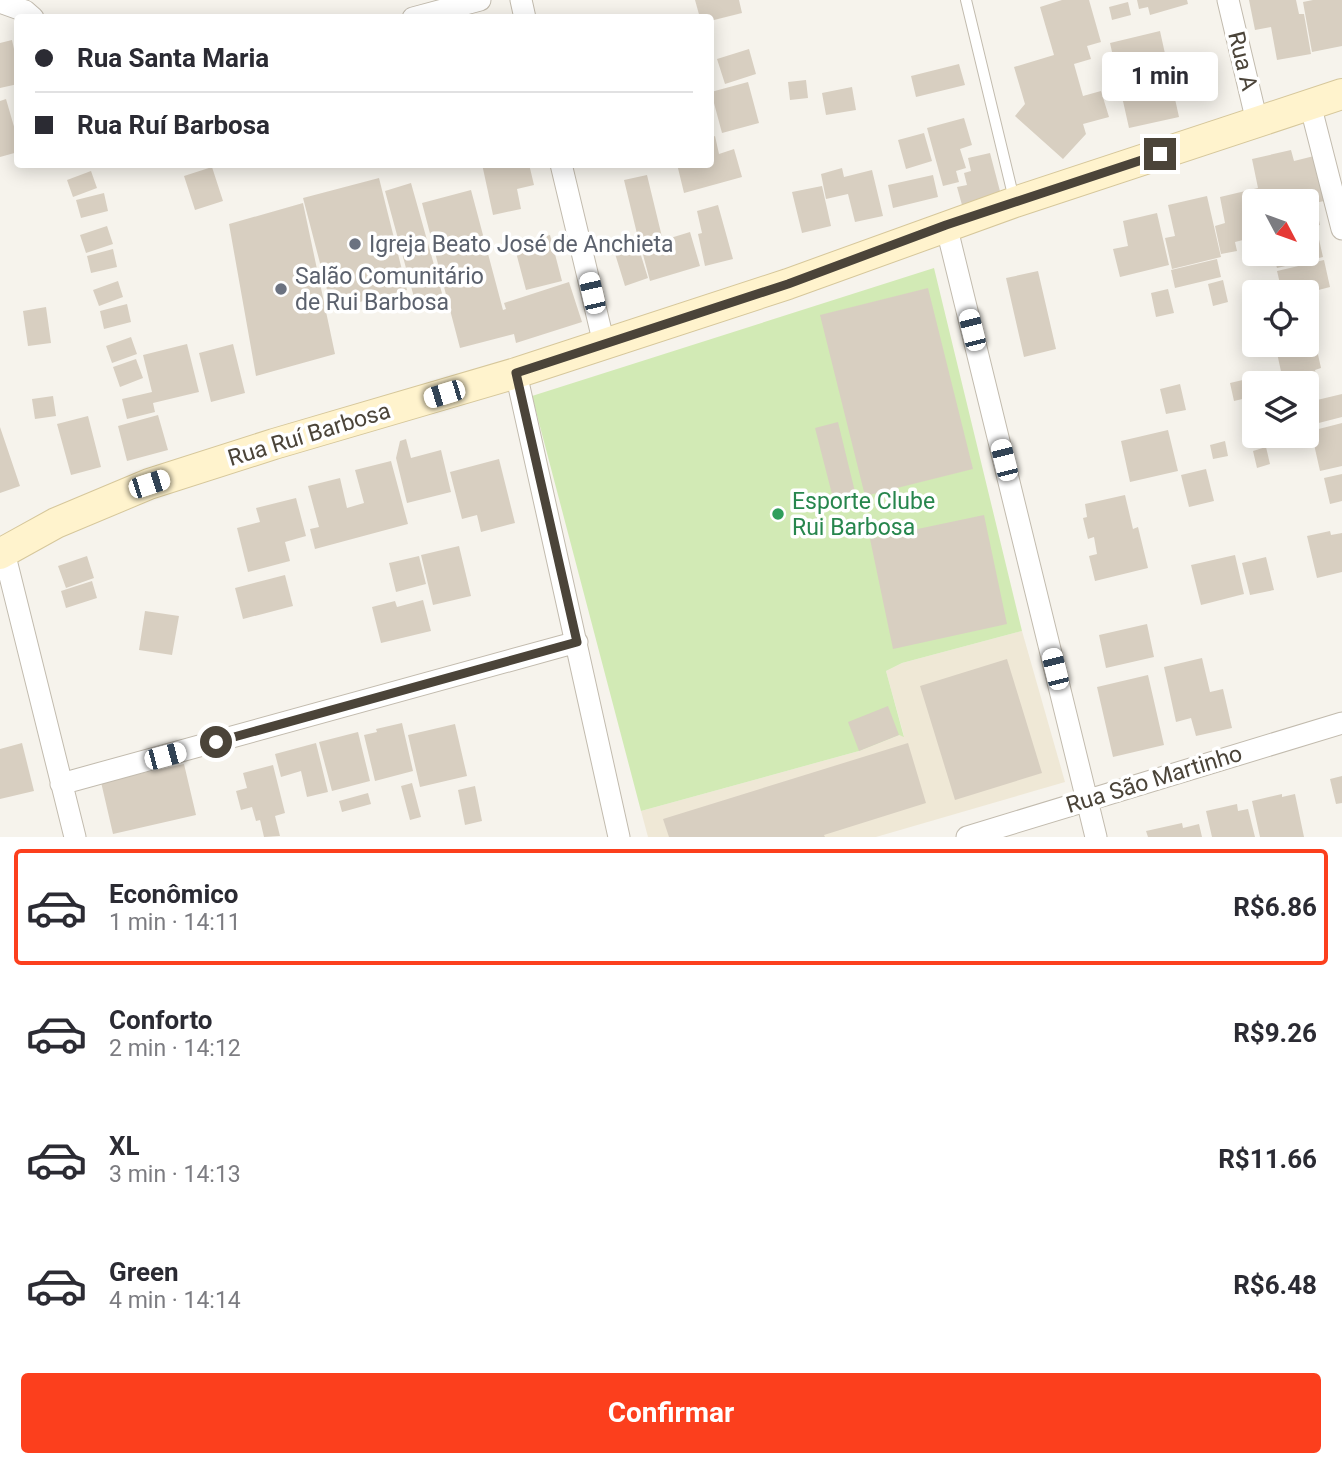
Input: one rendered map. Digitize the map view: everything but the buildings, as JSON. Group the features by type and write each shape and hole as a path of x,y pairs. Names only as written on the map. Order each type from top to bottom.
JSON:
{"main road":[{"name":"Rua Ruí Barbosa","path":"2,553 56,523 149,484 516,373 788,284 946,225 1342,93"}],"street":[{"path":"428,14 480,0"},
{"name":"Rua A","path":"1228,0 1257,122"},
{"path":"0,2 28,14"},
{"path":"1310,104 1342,229"},
{"path":"562,168 604,344"},
{"path":"946,225 1096,837"},
{"path":"516,373 619,837"},
{"path":"2,553 75,837"},
{"path":"61,784 577,642"},
{"name":"Rua São Martinho","path":"967,837 1342,723"}],"lane":[{"path":"967,0 1015,202"}],"shaded area":[{"path":"1022,631 1065,782 876,837 648,837 641,811 859,751 899,735 904,736 886,671 902,663"}],"green space":[{"name":"Esporte Clube Rui Barbosa","path":"934,268 1022,631 902,663 886,671 904,737 899,735 859,751 641,811 532,396"}],"place":[{"name":"Igreja Beato José de Anchieta","path":"355,244"},
{"name":"Salão Comunitário de Rui Barbosa","path":"281,289"},
{"name":"Esporte Clube Rui Barbosa","path":"778,514"}],"route":[{"path":"216,742 577,642 516,373 788,284 946,225 1160,154"}]}
